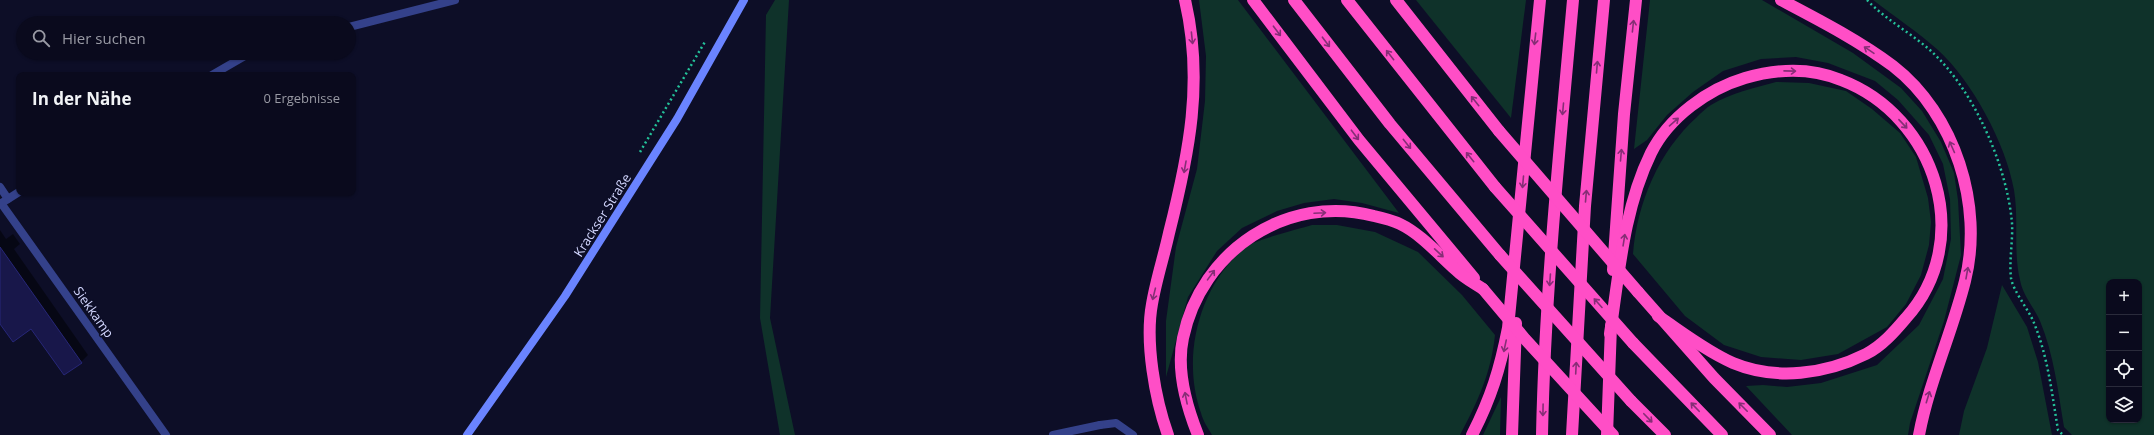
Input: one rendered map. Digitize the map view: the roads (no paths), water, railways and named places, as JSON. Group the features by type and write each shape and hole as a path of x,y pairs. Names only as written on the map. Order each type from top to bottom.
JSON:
{"highway":[{"path":"1168,435 1155,392 1151,348 1152,305 1184,176 1191,135 1195,95 1194,59 1190,22 1185,0"},
{"path":"1253,0 1359,140 1530,345 1612,435"},
{"path":"1294,0 1390,124 1500,255 1631,401 1665,435"},
{"path":"1347,0 1495,187 1633,343 1722,435"},
{"path":"1396,0 1499,131 1658,316 1714,378 1770,435"},
{"path":"1472,435 1486,407 1499,373 1508,328 1518,238 1540,0"},
{"path":"1542,435 1543,388 1558,162 1573,0"},
{"path":"1572,435 1585,206 1604,0"},
{"path":"1606,435 1614,237 1636,0"},
{"path":"1780,0 1864,47 1894,67 1915,87 1934,112 1948,138 1967,184 1971,212 1972,246 1966,280 1956,316 1935,375 1919,435"},
{"path":"1610,334 1626,232 1638,184 1652,151 1668,128 1710,92 1734,81 1762,73 1786,70 1812,72 1840,79 1866,91 1887,108 1906,127 1924,154 1939,189 1943,223 1938,256 1931,284 1914,310 1894,332 1872,351 1848,362 1821,371 1790,373 1760,370 1734,363 1658,316"},
{"path":"1198,435 1186,402 1181,373 1183,339 1192,309 1204,285 1221,261 1246,238 1285,220 1315,212 1346,212 1372,216 1401,224 1438,252 1456,271 1483,289"},
{"path":"1512,435 1518,238"}],"street":[{"path":"356,25 454,0"},
{"name":"Krackser Straße","path":"467,435 565,296 676,119 744,0"},
{"path":"217,72 238,60"},
{"name":"Siekkamp","path":"0,187 3,202 166,435"},
{"path":"3,202 16,194"},
{"path":"1053,435 1116,423 1133,435"}]}
